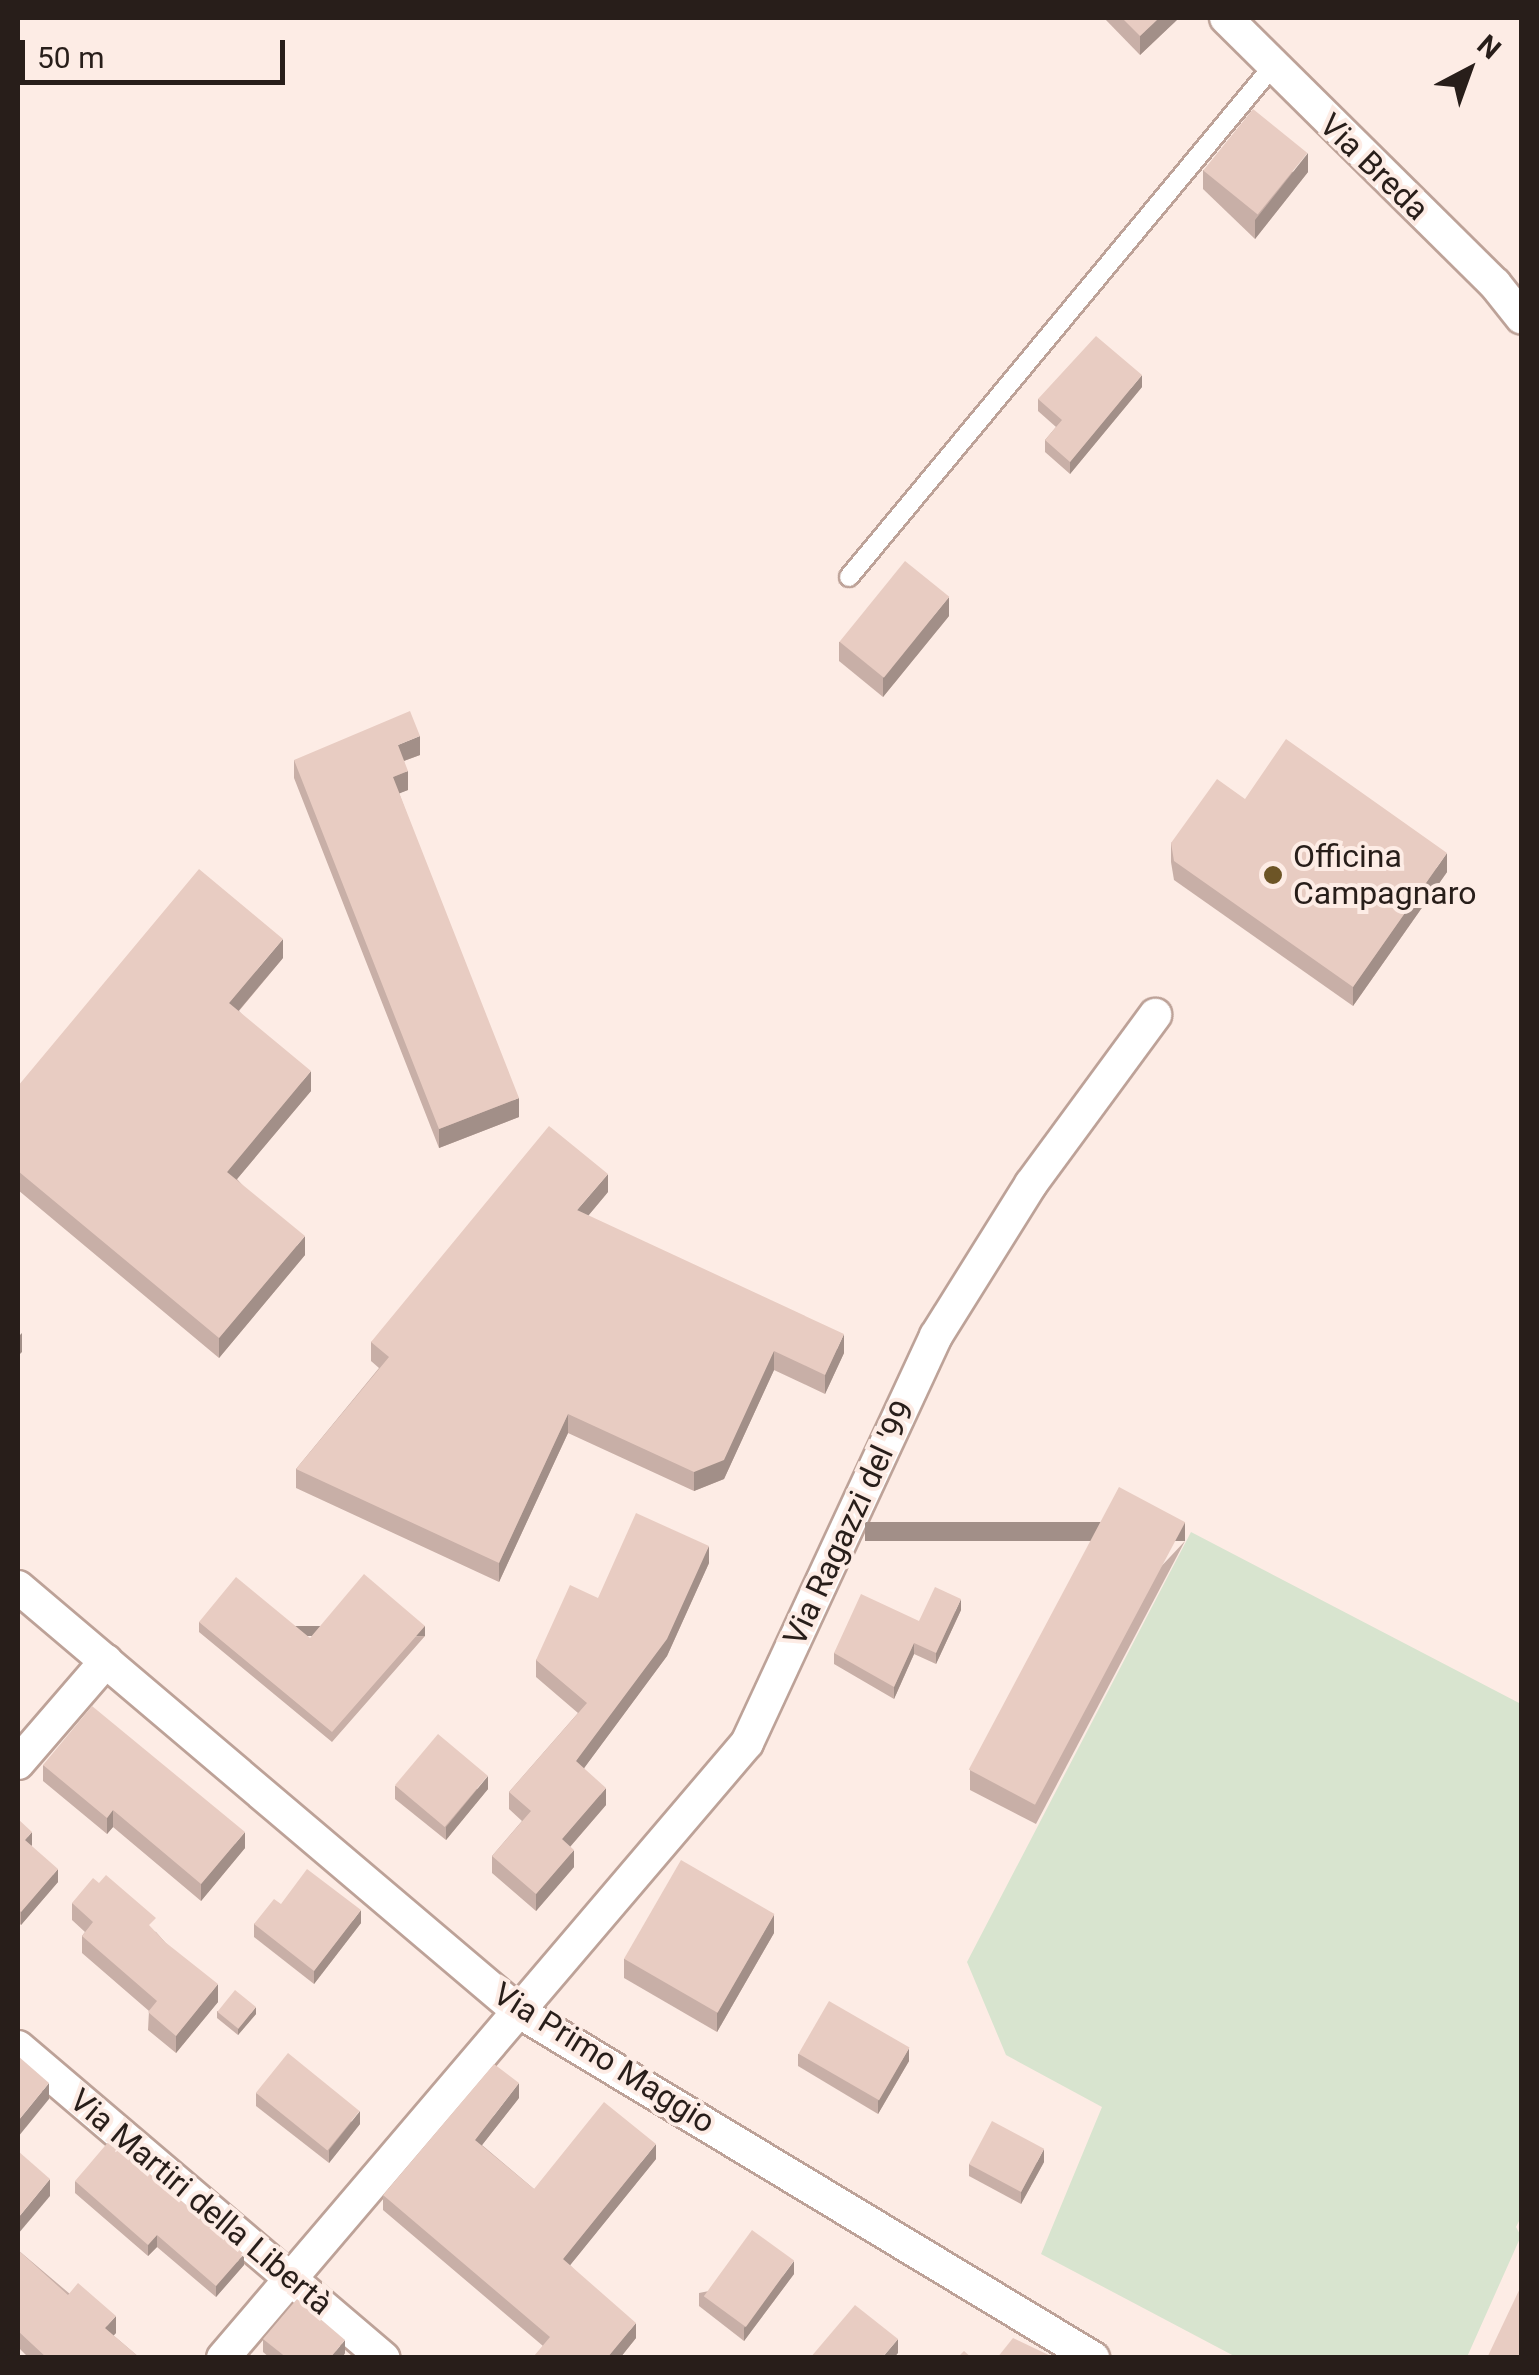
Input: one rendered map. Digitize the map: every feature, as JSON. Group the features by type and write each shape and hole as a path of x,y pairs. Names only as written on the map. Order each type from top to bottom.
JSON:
{"street":[{"name":"Via Breda","path":"1226,18 1495,284 1522,318"},
{"name":"Via Ragazzi del '99","path":"222,2358 746,1743 936,1336 1031,1184 1155,1015"},
{"name":"Via Primo Maggio","path":"18,1587 518,2011 1093,2358"},
{"path":"18,1763 106,1661"},
{"name":"Via Martiri della Libertà","path":"18,2047 384,2358"}],"lane":[{"path":"850,577 1274,66"}],"green space":[{"path":"1191,1532 1521,1704 1522,2215 1516,2227 1521,2236 1467,2357 1236,2357 1041,2254 1102,2107 1006,2055 967,1962"}],"building":[{"path":"1122,18 1159,18 1140,36"},
{"path":"1253,109 1307,153 1258,214 1203,170"},
{"path":"1096,336 1142,375 1070,462 1045,440 1062,420 1038,399"},
{"path":"905,561 949,597 884,678 840,642"},
{"path":"410,711 420,736 398,745 408,771 393,777 519,1098 439,1129 294,760"},
{"path":"1286,739 1447,853 1353,987 1174,861 1171,843 1217,779 1245,799"},
{"path":"199,869 283,939 229,1003 311,1071 227,1172 305,1236 219,1338 18,1171 18,1086"},
{"path":"549,1126 608,1174 577,1210 844,1334 825,1375 774,1351 724,1460 694,1472 568,1414 499,1563 296,1469 389,1357 371,1342"},
{"path":"1119,1487 1185,1522 1035,1805 969,1770"},
{"path":"636,1513 709,1546 667,1639 576,1761 606,1788 562,1839 574,1850 536,1894 492,1856 531,1811 509,1792 587,1703 536,1660 570,1585 598,1598"},
{"path":"364,1574 425,1626 332,1732 199,1622 236,1577 310,1638"},
{"path":"935,1587 961,1599 936,1653 914,1643 894,1687 834,1653 861,1594 919,1621"},
{"path":"92,1706 245,1832 201,1884 113,1810 107,1818 43,1765"},
{"path":"438,1734 488,1776 445,1827 395,1785"},
{"path":"18,1819 32,1832 25,1840 58,1869 21,1912 18,1909"},
{"path":"681,1860 775,1914 718,2013 624,1959"},
{"path":"307,1869 361,1910 314,1971 254,1924 274,1899 281,1904"},
{"path":"106,1875 156,1918 149,1925 165,1942 218,1984 176,2036 148,2012 157,2001 82,1936 93,1922 72,1903 93,1878 99,1883"},
{"path":"235,1990 256,2007 238,2029 217,2012"},
{"path":"829,2001 910,2047 879,2100 799,2054"},
{"path":"288,2053 359,2111 327,2151 256,2093"},
{"path":"18,2056 49,2083 18,2121"},
{"path":"494,2064 519,2083 475,2140 534,2189 604,2102 656,2144 563,2259 636,2323 607,2358 536,2358 550,2337 383,2195"},
{"path":"992,2121 1044,2149 1021,2192 969,2164"},
{"path":"110,2140 244,2254 216,2286 157,2235 148,2245 75,2181"},
{"path":"18,2151 50,2179 18,2218"},
{"path":"752,2230 794,2261 746,2327 704,2296"},
{"path":"18,2250 68,2295 78,2283 116,2316 105,2328 140,2358 47,2358 18,2331"},
{"path":"1522,2284 1522,2358 1487,2358"},
{"path":"297,2299 345,2340 330,2358 287,2358 263,2339"},
{"path":"855,2305 898,2339 882,2358 810,2358"},
{"path":"1013,2338 1055,2358 997,2358"}],"place":[{"name":"Officina Campagnaro","path":"1273,875"}]}
